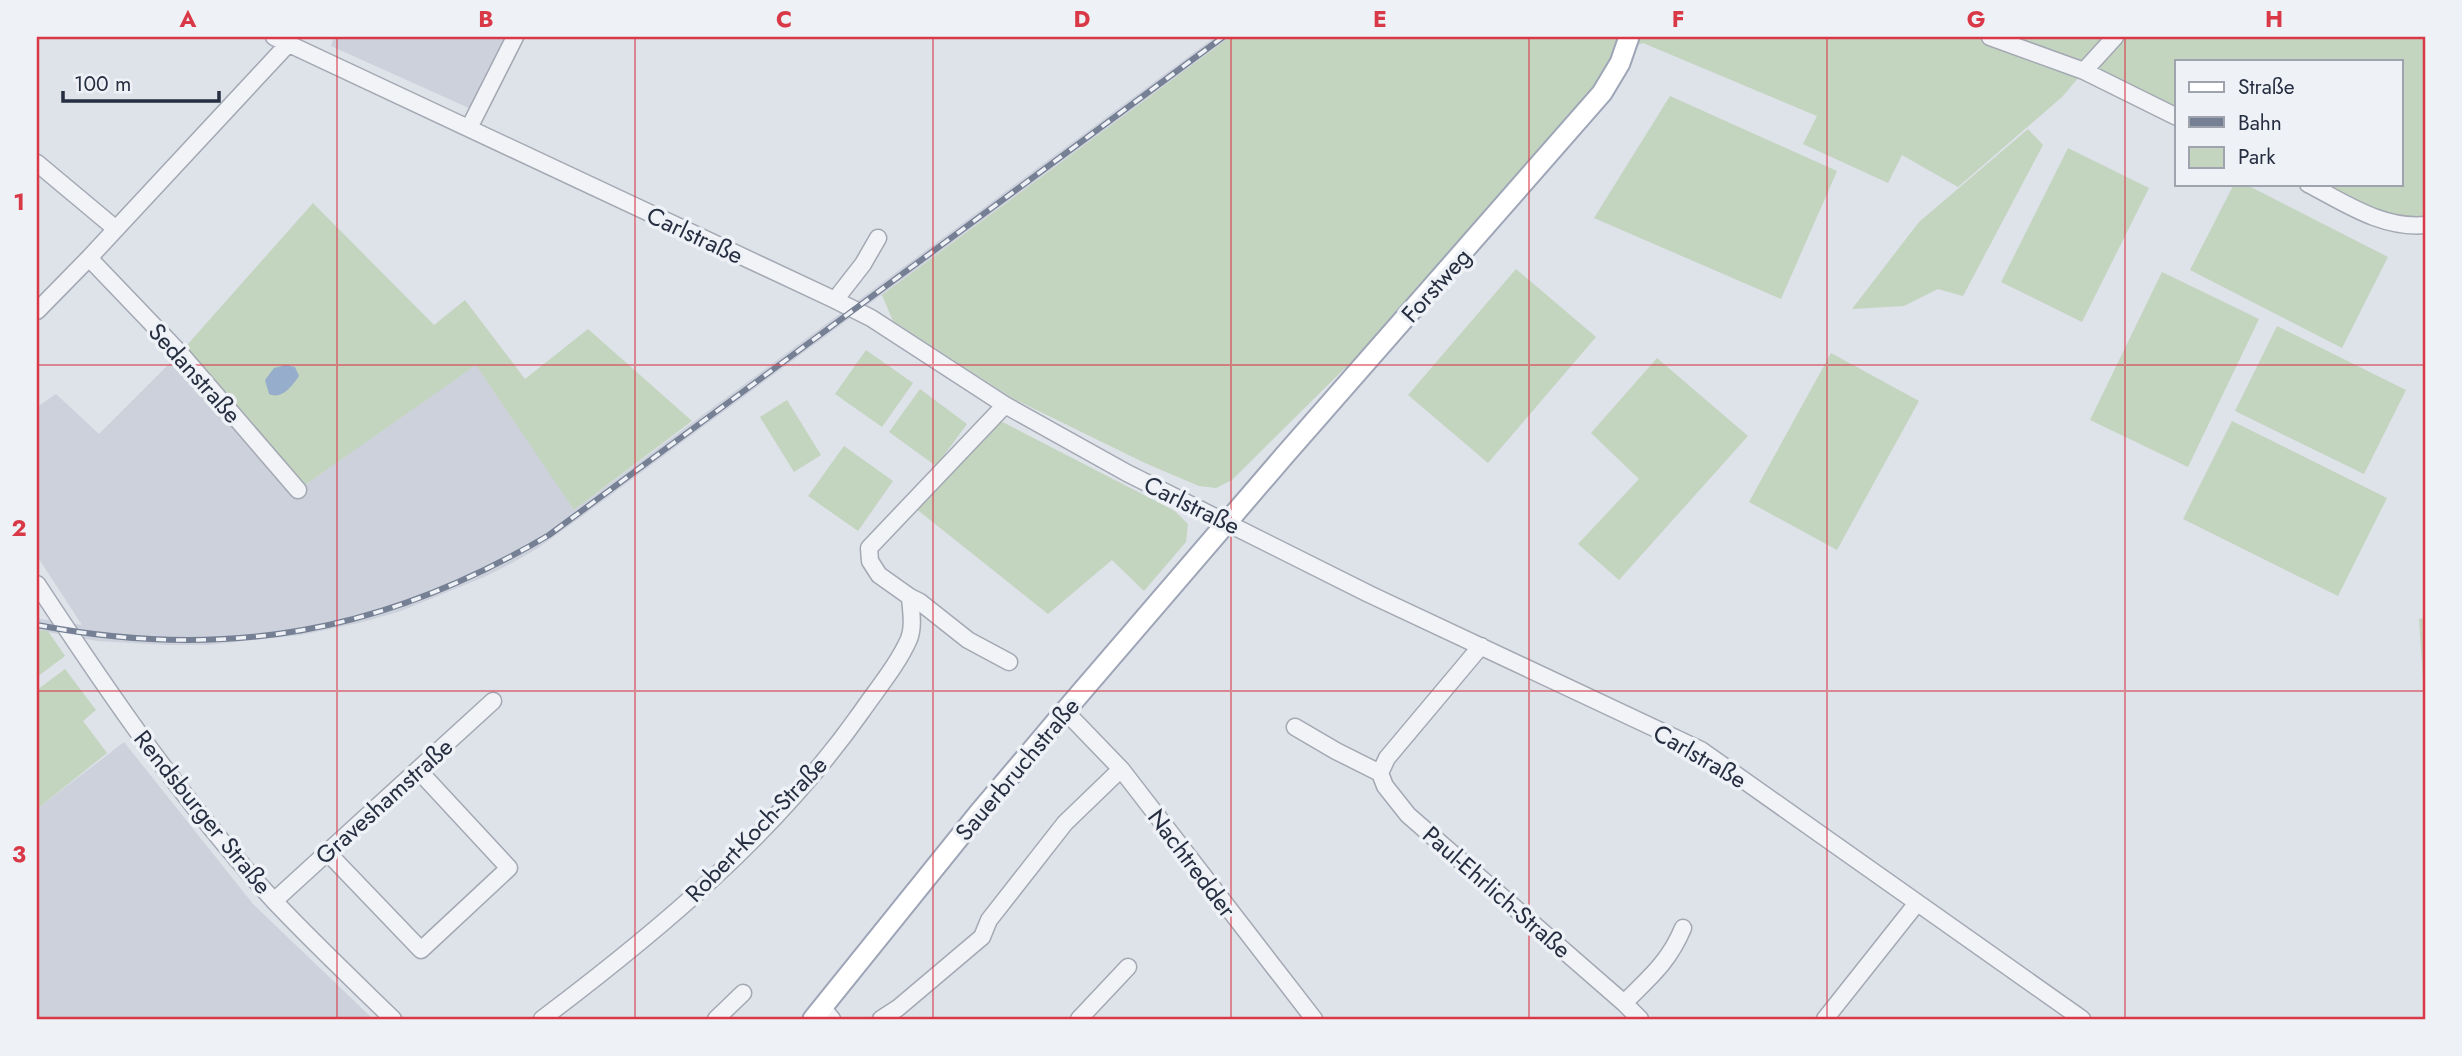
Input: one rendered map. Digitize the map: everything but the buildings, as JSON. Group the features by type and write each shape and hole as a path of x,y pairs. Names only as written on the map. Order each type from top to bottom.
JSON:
{"main road":[{"name":"Forstweg","path":"1228,523 1602,93 1620,63 1629,37"},
{"name":"Sauerbruchstraße","path":"822,1015 978,814 1228,523"}],"street":[{"path":"469,128 515,37"},
{"path":"1990,37 2084,71 2175,116"},
{"path":"2084,71 2115,37"},
{"path":"37,310 116,229 282,40"},
{"name":"Carlstraße","path":"282,40 871,318 1004,405 1127,472 1369,594 1700,750 2082,1019"},
{"path":"37,163 116,229"},
{"path":"2312,186 2383,222 2425,225"},
{"path":"835,300 863,264 878,238"},
{"name":"Sedanstraße","path":"89,258 180,353 298,490"},
{"path":"1004,405 869,548 870,561 879,575 920,601 968,640 1009,662"},
{"name":"Rendsburger Straße","path":"37,584 147,745 201,815 274,901 393,1019"},
{"name":"Robert-Koch-Straße","path":"541,1019 618,960 726,867 807,782 880,686 909,638 912,618 910,597"},
{"path":"1295,727 1380,773 1398,744 1481,646"},
{"name":"Graveshamstraße","path":"274,901 493,701"},
{"name":"Nachtredder","path":"1065,711 1121,769 1314,1019"},
{"path":"881,1019 898,1008 982,937 989,920 1065,822 1121,769"},
{"path":"327,852 421,950 509,868 419,771"},
{"name":"Paul-Ehrlich-Straße","path":"1380,773 1384,786 1408,815 1640,1019"},
{"path":"1825,1019 1917,903"},
{"path":"1624,1003 1666,961 1675,949 1683,929"},
{"path":"1079,1019 1128,967"},
{"path":"716,1019 743,993"}],"shaded area":[{"path":"334,37 508,37 471,109 331,46"},
{"path":"1215,37 1230,37 577,520 512,563 401,611 301,635 208,645 167,645 97,641 37,630 37,615 40,619 82,625 37,556 37,407 56,394 99,434 180,353 298,490 477,364 574,510"},
{"path":"124,742 253,904 373,1019 37,1019 37,809"}],"green space":[{"path":"1230,37 2425,37 2425,225 2414,226 2313,186 2402,186 2402,60 2175,60 2175,116 2084,71 2062,97 1958,187 1902,155 1888,183 1803,144 1817,116 1643,43 1614,53 1588,98 1360,358 1344,369 1232,480 1216,488 1199,486 1145,463 1012,398 893,321 882,295"},
{"path":"1670,96 1837,171 1781,299 1594,218"},
{"path":"2028,129 2043,145 1963,296 1938,289 1904,306 1852,309 1919,222"},
{"path":"2068,148 2149,188 2082,322 2001,282"},
{"path":"2233,186 2249,186 2388,257 2342,348 2190,270"},
{"path":"313,203 434,325 465,300 525,379 588,329 692,421 574,510 476,365 298,490 180,353"},
{"path":"1516,269 1596,337 1488,463 1408,395"},
{"path":"2162,272 2259,319 2188,467 2090,420"},
{"path":"2277,326 2406,390 2364,474 2235,411"},
{"path":"866,350 913,383 882,427 835,394"},
{"path":"1831,353 1919,401 1837,550 1749,502"},
{"path":"1657,358 1748,436 1619,580 1578,544 1639,479 1591,433"},
{"path":"920,389 967,424 936,466 889,432"},
{"path":"787,400 821,455 794,472 760,417"},
{"path":"993,417 1175,511 1188,524 1186,542 1144,591 1112,560 1048,614 910,504"},
{"path":"2232,421 2387,498 2338,596 2183,519"},
{"path":"844,446 893,481 858,531 808,496"},
{"path":"2425,618 2425,709 2419,619"},
{"path":"37,630 48,631 65,656 37,677"},
{"path":"65,669 96,710 83,721 107,753 37,809 37,690"}],"water":[{"path":"286,365 295,367 299,376 282,394 269,394 265,380 274,368"}],"railway":[{"path":"37,625 106,635 173,640 238,638 302,630 364,616 426,595 487,568 549,535 1223,37"}]}
